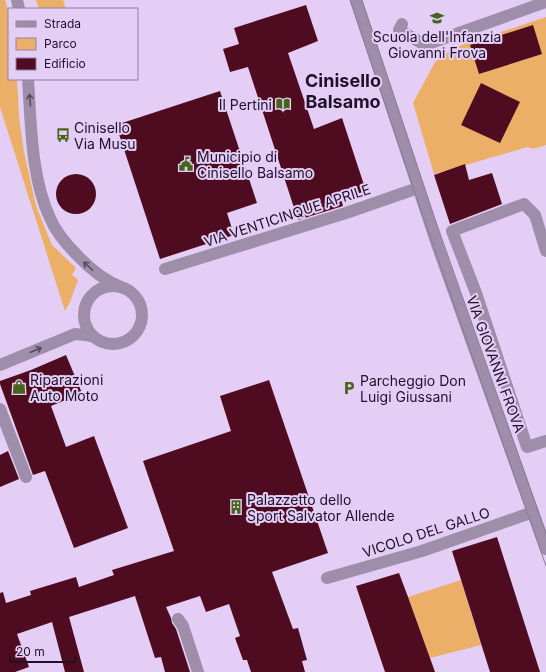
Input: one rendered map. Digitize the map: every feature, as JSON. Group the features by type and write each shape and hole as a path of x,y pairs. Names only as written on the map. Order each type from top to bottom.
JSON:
{"street":[{"name":"VIA GIOVANNI FROVA","path":"356,0 418,188 546,550"},
{"path":"402,24 399,30 425,45 546,2"},
{"path":"0,365 75,334 86,335 103,342 118,344 135,335 139,328 142,316 141,306 134,295 128,290 106,280 85,264 65,242 57,231 50,217 38,181 34,156 28,80"},
{"name":"VIA VENTICINQUE APRILE","path":"165,269 346,213 418,188"},
{"path":"546,251 535,215 524,204 452,231 476,293 527,447 546,441"},
{"path":"94,337 89,332 84,320 84,312 88,301 97,291 104,288 111,286 121,287"},
{"path":"0,409 26,477"},
{"name":"VICOLO DEL GALLO","path":"327,578 422,551 533,512"},
{"path":"178,619 184,626 198,672"}],"green space":[{"path":"0,0 5,0 8,10 8,80 17,80 19,116 24,152 36,206 52,245 76,268 72,275 78,280 65,311 0,107"},
{"path":"36,0 63,0 66,8 39,8"},
{"path":"546,17 546,145 533,149 528,147 434,174 413,103 435,62 459,46"},
{"path":"461,580 481,645 430,658 408,597"}],"building":[{"name":"Il Pertini","path":"306,5 318,41 288,53 314,129 342,118 366,191 341,199 343,206 298,220 248,67 230,72 223,49 239,44 234,28"},
{"path":"533,25 542,54 479,74 470,45"},
{"path":"481,83 520,102 500,143 461,125"},
{"name":"Municipio di Cinisello Balsamo","path":"220,91 257,203 227,213 234,235 160,259 116,125"},
{"path":"465,164 469,180 492,173 502,204 450,224 434,175"},
{"path":"76,174 84,176 90,180 94,186 96,194 94,202 90,208 84,212 76,214 68,212 62,208 58,202 56,194 58,186 62,180 68,176"},
{"path":"66,355 82,393 51,406 66,447 94,436 128,528 74,548 45,471 33,475 0,384 0,381"},
{"name":"Palazzetto dello Sport Salvator Allende","path":"269,380 328,553 272,572 293,629 298,628 307,660 302,661 305,672 251,672 247,660 243,660 235,638 240,636 229,604 206,612 200,596 166,607 176,629 190,672 165,672 161,657 155,658 135,596 69,617 84,672 65,672 52,622 17,634 29,667 15,672 0,672 0,593 3,592 6,603 31,595 30,591 76,577 79,587 114,575 112,570 174,551 143,461 231,431 220,396"},
{"path":"8,451 19,479 0,487 0,455"},
{"path":"497,537 540,672 490,672 452,551"},
{"path":"399,573 435,672 385,672 356,586"}],"tram line":[{"path":"350,0 417,199 546,566"},
{"path":"362,0 436,222 546,533"}],"place":[{"name":"Scuola dell'Infanzia Giovanni Frova","path":"437,18"},
{"name":"Il Pertini","path":"283,104"},
{"name":"Cinisello Via Musu","path":"63,135"},
{"name":"Municipio di Cinisello Balsamo","path":"186,164"},
{"name":"Riparazioni Auto Moto","path":"19,387"},
{"name":"Parcheggio Don Luigi Giussani","path":"349,388"},
{"name":"Palazzetto dello Sport Salvator Allende","path":"236,507"}],"district":[{"name":"Cinisello Balsamo","path":"343,90"}]}
